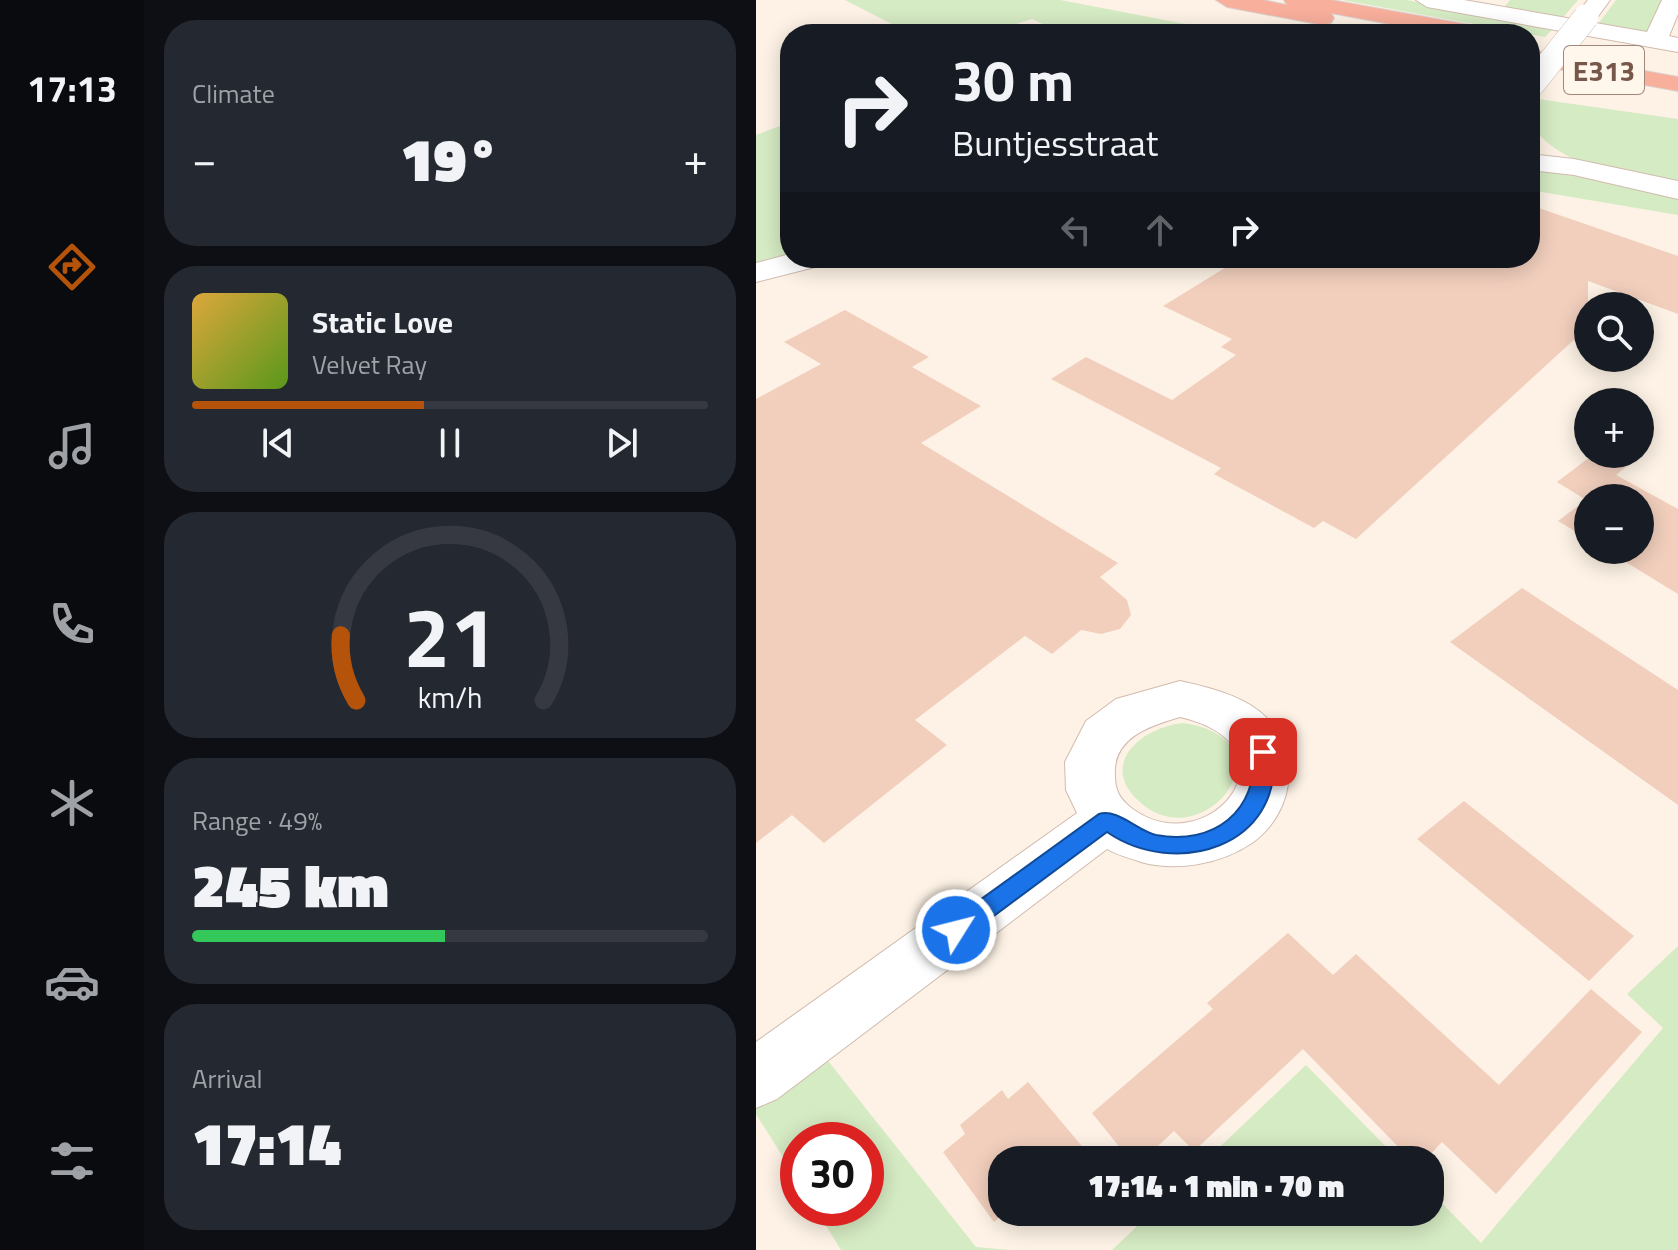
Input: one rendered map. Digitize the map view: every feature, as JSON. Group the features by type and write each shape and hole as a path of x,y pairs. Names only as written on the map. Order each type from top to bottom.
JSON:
{"highway":[{"path":"1227,0 1355,24"},
{"path":"1295,0 1426,24"},
{"name":"E313","path":"1540,45 1678,70"},
{"name":"E313","path":"1540,59 1678,84"}],"street":[{"path":"1427,0 1666,43 1673,0"},
{"path":"1540,74 1592,9"},
{"path":"1540,146 1574,167"},
{"path":"1540,163 1574,167 1678,190"},
{"path":"756,273 780,267"},
{"path":"756,1078 1107,820"}],"green space":[{"path":"845,0 1060,0 1186,24 1043,24 1032,19 1016,24 892,24"},
{"path":"1342,0 1407,0 1528,24 1474,24"},
{"path":"1510,0 1578,0 1560,21 1500,12"},
{"path":"1616,0 1665,0 1649,30 1644,32 1596,27"},
{"path":"1540,26 1553,29 1545,37 1540,36"},
{"path":"1540,99 1678,119 1678,185 1596,167 1576,160 1542,138"},
{"path":"780,126 780,257 756,263 756,135"},
{"path":"1540,169 1678,197 1678,215 1540,192"},
{"path":"1183,723 1216,733 1233,750 1236,770 1228,790 1212,807 1190,816 1166,816 1141,803 1128,789 1123,775 1124,762 1140,740 1168,726"},
{"path":"1678,946 1678,1250 1112,1250 1137,1226 1444,1226 1444,1205 1481,1243 1663,1028 1627,994"},
{"path":"825,1057 877,1122 780,1122 780,1152 756,1114 756,1105"},
{"path":"1306,1065 1385,1146 1221,1146"},
{"path":"884,1131 976,1247 1010,1250 841,1250 826,1226 884,1226"}],"building":[{"path":"1540,208 1678,256 1678,314 1654,305 1654,292 1618,292 1588,281 1588,292 1574,292 1574,340 1356,539 1323,521 1314,528 1214,474 1221,468 1051,379 1086,357 1172,400 1236,355 1221,347 1232,339 1163,306 1225,268 1540,268"},
{"path":"845,310 929,357 912,367 981,406 921,443 1118,563 1100,577 1127,600 1131,615 1120,629 1101,634 1081,630 1052,654 1025,636 915,720 947,745 824,843 792,815 756,843 756,399 821,364 784,342"},
{"path":"1576,468 1625,468 1616,475 1632,484 1574,484 1574,493 1557,482"},
{"path":"1654,496 1678,509 1678,594 1629,564 1654,564"},
{"path":"1574,509 1574,531 1558,521"},
{"path":"1522,588 1678,690 1678,805 1450,642"},
{"path":"1464,801 1634,936 1589,981 1417,839"},
{"path":"1288,933 1333,975 1356,954 1499,1085 1591,989 1642,1032 1496,1194 1442,1142 1438,1146 1397,1146 1303,1049 1199,1146 1189,1146 1174,1131 1158,1146 1119,1146 1092,1113 1213,1009 1207,1003"},
{"path":"1028,1082 1082,1146 988,1146 988,1214 943,1152 965,1134 960,1125 1002,1090 1008,1099"}],"route":[{"path":"956,930 1107,820 1129,836 1158,845 1189,845 1218,836 1243,821 1259,800 1266,776 1263,752"}]}
